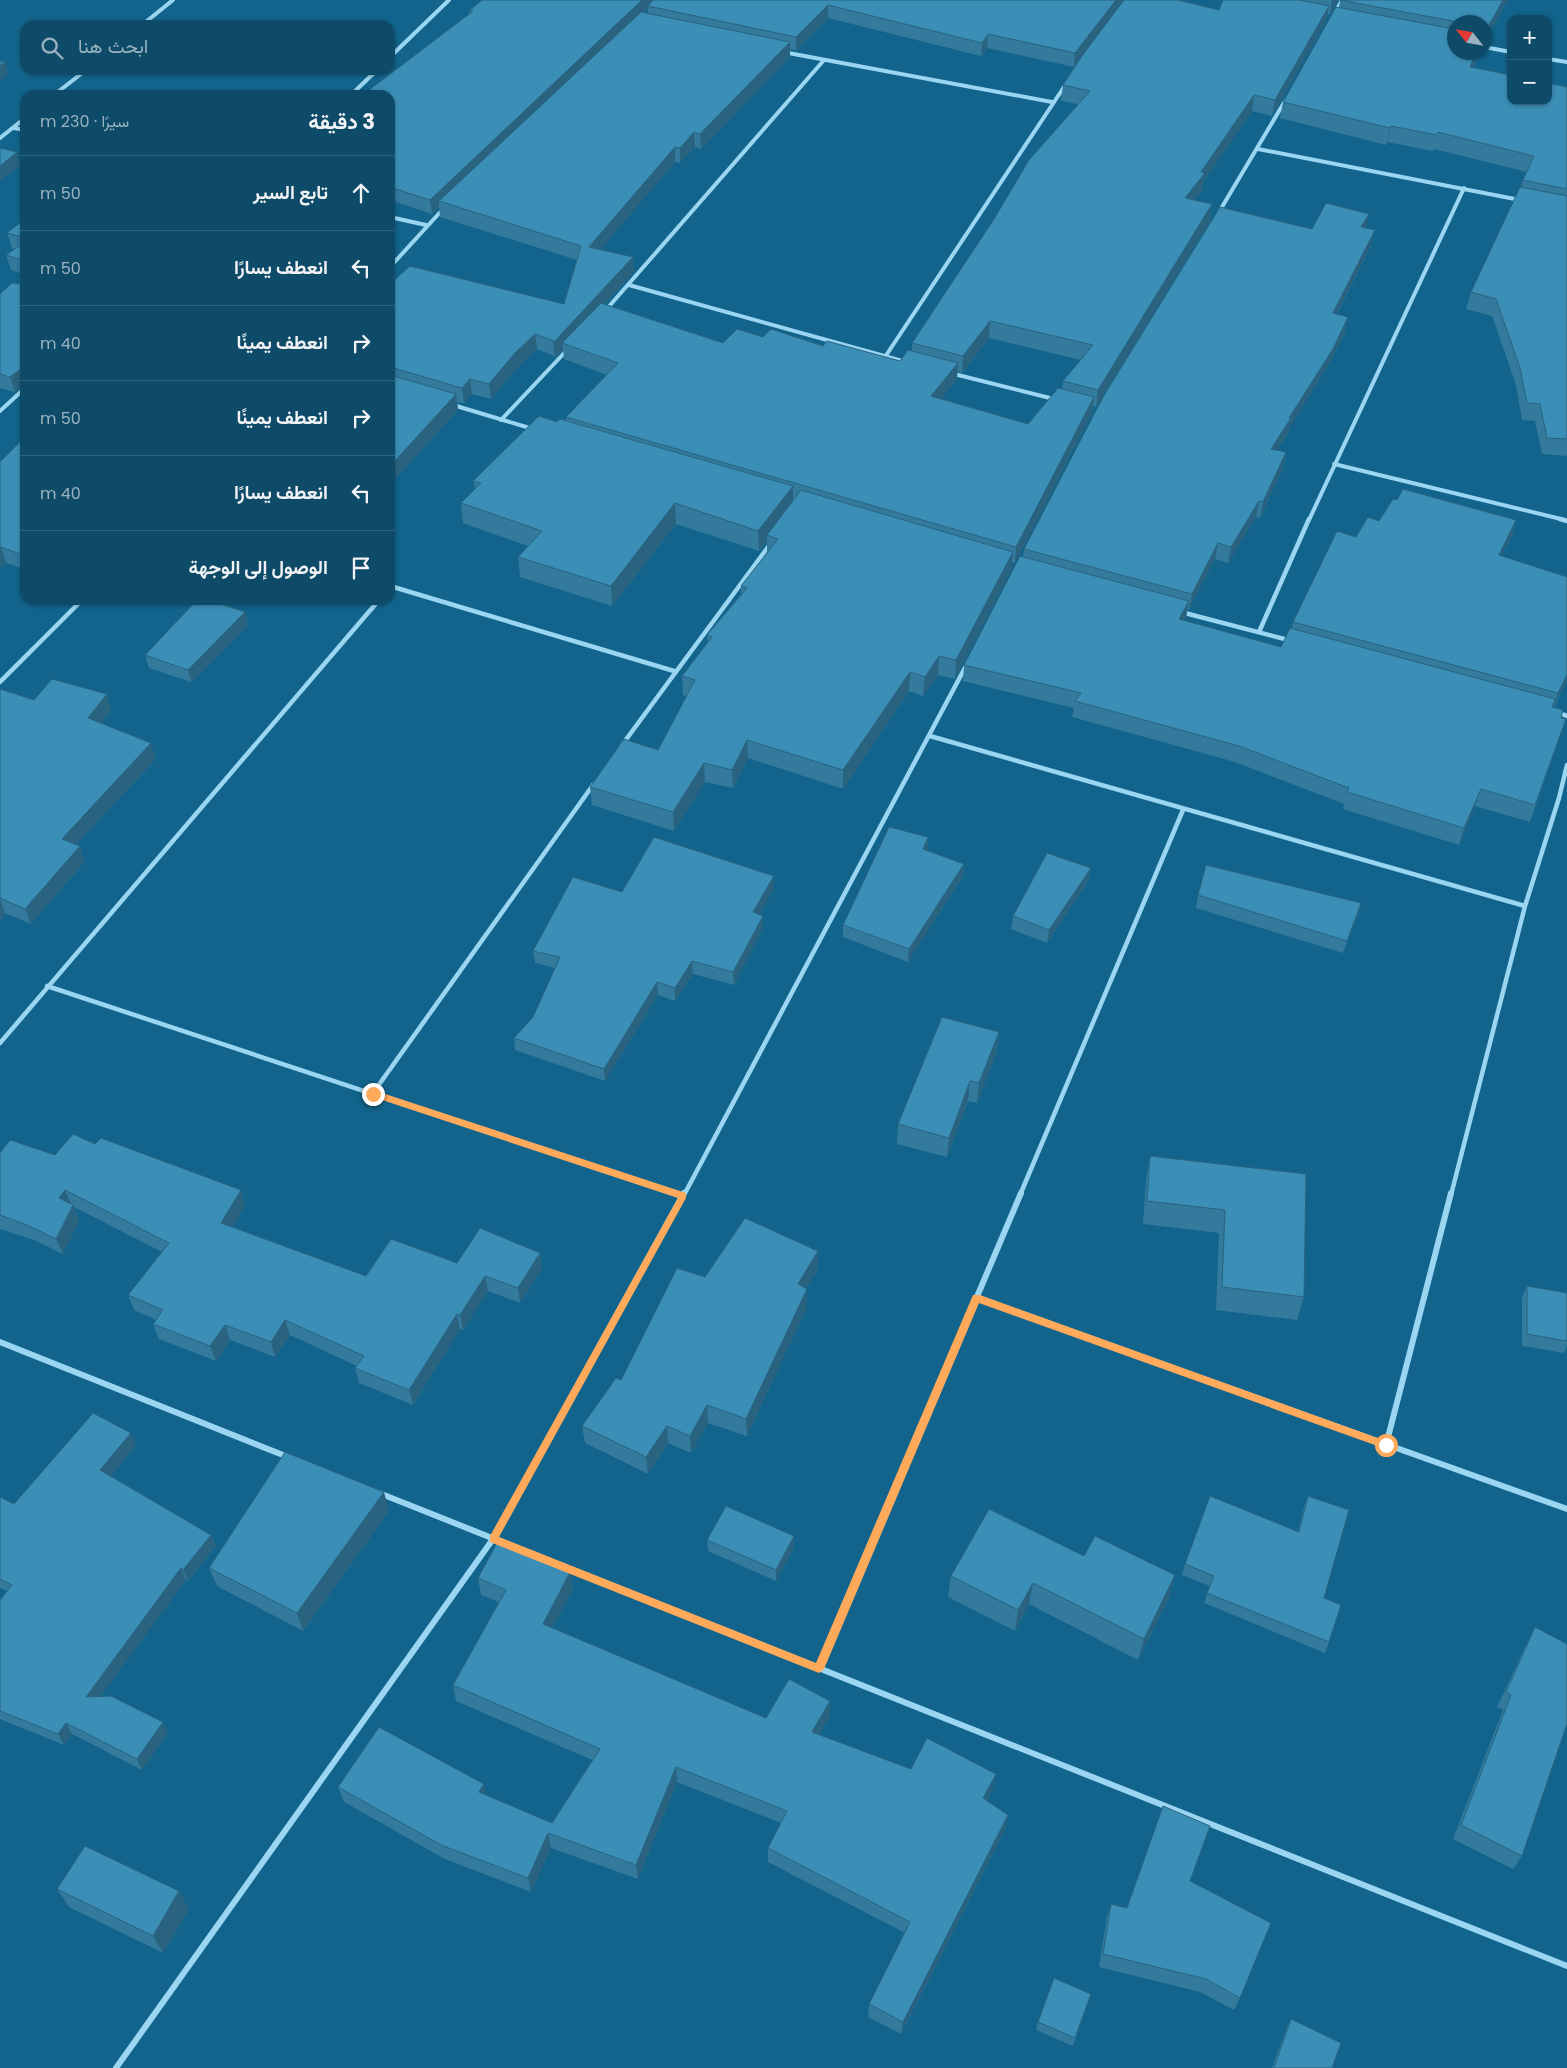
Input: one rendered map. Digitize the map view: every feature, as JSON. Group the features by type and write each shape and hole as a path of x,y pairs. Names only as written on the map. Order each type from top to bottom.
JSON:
{"street":[{"path":"148,20 173,0"},
{"path":"395,52 449,0"},
{"path":"1332,19 1342,0"},
{"path":"1492,48 1507,51"},
{"path":"776,50 1052,102"},
{"path":"602,313 629,285 824,60"},
{"path":"1552,60 1567,62"},
{"path":"60,90 80,75"},
{"path":"356,90 372,75"},
{"path":"885,357 1052,102 1070,79"},
{"path":"1217,216 1287,97"},
{"path":"0,138 20,123"},
{"path":"14,128 20,129"},
{"path":"1258,149 1530,202"},
{"path":"1259,632 1334,464 1464,188"},
{"path":"395,261 426,225 448,205"},
{"path":"395,218 426,225"},
{"path":"629,285 913,364"},
{"path":"502,420 576,342"},
{"path":"940,371 1061,401"},
{"path":"0,411 20,393"},
{"path":"446,403 540,431"},
{"path":"1334,464 1567,521"},
{"path":"616,752 674,671 775,537"},
{"path":"395,588 674,671"},
{"path":"0,682 77,605"},
{"path":"0,1043 375,605"},
{"path":"1175,610 1298,643"},
{"path":"116,2068 493,1539 683,1196 971,657"},
{"path":"1548,710 1567,716"},
{"path":"930,736 1183,810 1525,906"},
{"path":"1386,1445 1525,906 1559,798 1567,765"},
{"path":"373,1094 599,777"},
{"path":"819,1669 1183,810"},
{"path":"47,986 683,1196"},
{"path":"977,1298 1567,1508"},
{"path":"0,1342 292,1459"},
{"path":"374,1492 1567,1966"}],"building":[{"path":"482,0 642,0 430,200 395,189 395,90 370,90 389,75 395,75 395,70 473,11 469,11"},
{"path":"653,0 1116,0 1075,53 988,34 982,43 828,5 796,37 648,6"},
{"path":"1124,0 1178,0 1219,10 1223,0 1299,0 1329,6 1275,100 1254,95 1201,172 1205,173 1185,198 1212,204 1098,390 1063,381 1093,345 990,321 963,356 912,343 994,219 1029,160 1090,91 1063,85 1084,53"},
{"path":"1340,0 1503,0 1492,20 1492,15 1447,15 1447,20"},
{"path":"1336,7 1447,28 1447,60 1473,60 1470,67 1507,74 1507,105 1552,105 1552,84 1567,87 1567,189 1523,180 1534,156 1438,132 1437,135 1391,126 1390,128 1283,102"},
{"path":"641,12 790,42 700,134 694,132 680,148 675,147 589,247 633,257 553,343 554,341 535,334 515,353 489,384 470,379 462,388 395,368 395,280 410,266 564,304 581,246 439,201"},
{"path":"0,148 17,152 0,166"},
{"path":"1520,187 1567,196 1567,439 1547,438 1540,404 1527,403 1520,368 1496,299 1471,292"},
{"path":"1326,203 1369,214 1361,227 1375,230 1333,313 1348,317 1333,349 1271,449 1286,452 1263,502 1259,501 1231,547 1218,543 1192,594 1024,549 1103,397 1220,207 1312,229"},
{"path":"20,223 20,237 7,233"},
{"path":"20,245 20,259 6,255"},
{"path":"12,283 20,284 20,370 10,377 0,374 0,294"},
{"path":"601,303 723,343 737,329 763,337 771,329 823,346 827,341 900,361 908,350 958,363 931,396 1028,424 1058,388 1094,397 1016,547 566,417 618,363 562,343"},
{"path":"395,376 456,394 395,461"},
{"path":"539,416 557,422 560,419 793,486 758,531 675,503 611,586 518,557 542,531 461,503 481,483 473,481"},
{"path":"20,442 20,554 0,548 0,462"},
{"path":"1403,489 1516,520 1499,555 1567,577 1567,675 1558,693 1293,622 1337,531 1356,537 1368,517 1379,521 1393,499 1397,500"},
{"path":"801,490 1013,552 956,660 939,656 925,677 910,672 843,770 747,740 732,770 704,763 673,812 590,787 624,739 658,750 695,680 682,676 712,637 707,635 747,588 741,586 778,539 767,535"},
{"path":"1020,556 1189,601 1179,619 1281,647 1290,628 1555,699 1552,707 1563,710 1561,718 1566,719 1535,805 1481,789 1464,828 1347,792 1349,788 1239,746 1075,701 1081,693 964,665"},
{"path":"192,605 224,605 245,612 188,670 145,655"},
{"path":"52,679 107,694 88,718 151,743 62,839 80,846 25,909 0,898 0,689 34,700"},
{"path":"889,827 928,837 923,849 964,864 909,949 843,925"},
{"path":"654,837 774,876 753,912 763,916 733,972 692,961 675,988 657,982 604,1069 514,1038 533,1017 560,957 533,951 573,877 622,892"},
{"path":"1047,853 1091,868 1049,930 1013,916"},
{"path":"1206,865 1361,903 1347,941 1198,895"},
{"path":"942,1017 999,1032 979,1083 970,1081 949,1138 898,1124"},
{"path":"73,1134 95,1144 101,1138 241,1190 221,1223 366,1276 391,1239 457,1263 480,1228 540,1253 518,1288 485,1276 460,1315 457,1314 409,1390 355,1368 364,1356 285,1320 271,1342 225,1325 210,1346 153,1324 163,1310 128,1295 169,1243 65,1190 59,1198 73,1205 56,1239 0,1215 0,1153 10,1140 55,1155"},
{"path":"1150,1156 1306,1174 1304,1297 1222,1287 1225,1210 1147,1201"},
{"path":"745,1218 818,1251 798,1284 807,1289 746,1419 707,1405 690,1436 667,1426 646,1457 582,1426 616,1378 621,1380 677,1268 705,1277"},
{"path":"1527,1286 1567,1293 1567,1341 1527,1334"},
{"path":"93,1413 131,1433 100,1470 211,1535 183,1570 181,1568 86,1697 111,1696 163,1722 137,1759 66,1723 58,1734 0,1711 0,1600 12,1585 0,1579 0,1497 14,1504"},
{"path":"285,1452 384,1492 297,1613 209,1568"},
{"path":"1210,1496 1299,1532 1308,1496 1349,1510 1324,1598 1341,1605 1329,1642 1207,1593 1214,1576 1185,1564"},
{"path":"726,1506 794,1536 776,1570 707,1540"},
{"path":"989,1509 1084,1556 1095,1536 1175,1575 1144,1639 1033,1583 1018,1610 951,1576"},
{"path":"497,1543 570,1572 543,1624 766,1718 789,1679 830,1701 812,1732 911,1769 927,1738 996,1774 983,1798 1008,1815 903,2022 869,2004 910,1922 768,1848 787,1811 676,1767 636,1865 548,1833 528,1878 441,1845 338,1787 379,1727 484,1784 479,1792 552,1823 600,1749 453,1685 506,1590 478,1578"},
{"path":"1535,1627 1567,1644 1567,1724 1522,1856 1461,1825 1511,1695 1506,1692"},
{"path":"1163,1806 1210,1826 1190,1881 1271,1923 1240,1998 1206,1979 1103,1954 1111,1904 1127,1908"},
{"path":"85,1846 179,1891 153,1936 57,1889"},
{"path":"1054,1978 1091,1994 1075,2038 1038,2022"},
{"path":"1291,2019 1341,2043 1332,2068 1274,2068"}],"route":[{"path":"373,1094 683,1196 493,1539 819,1669 977,1298 1386,1445"}]}
